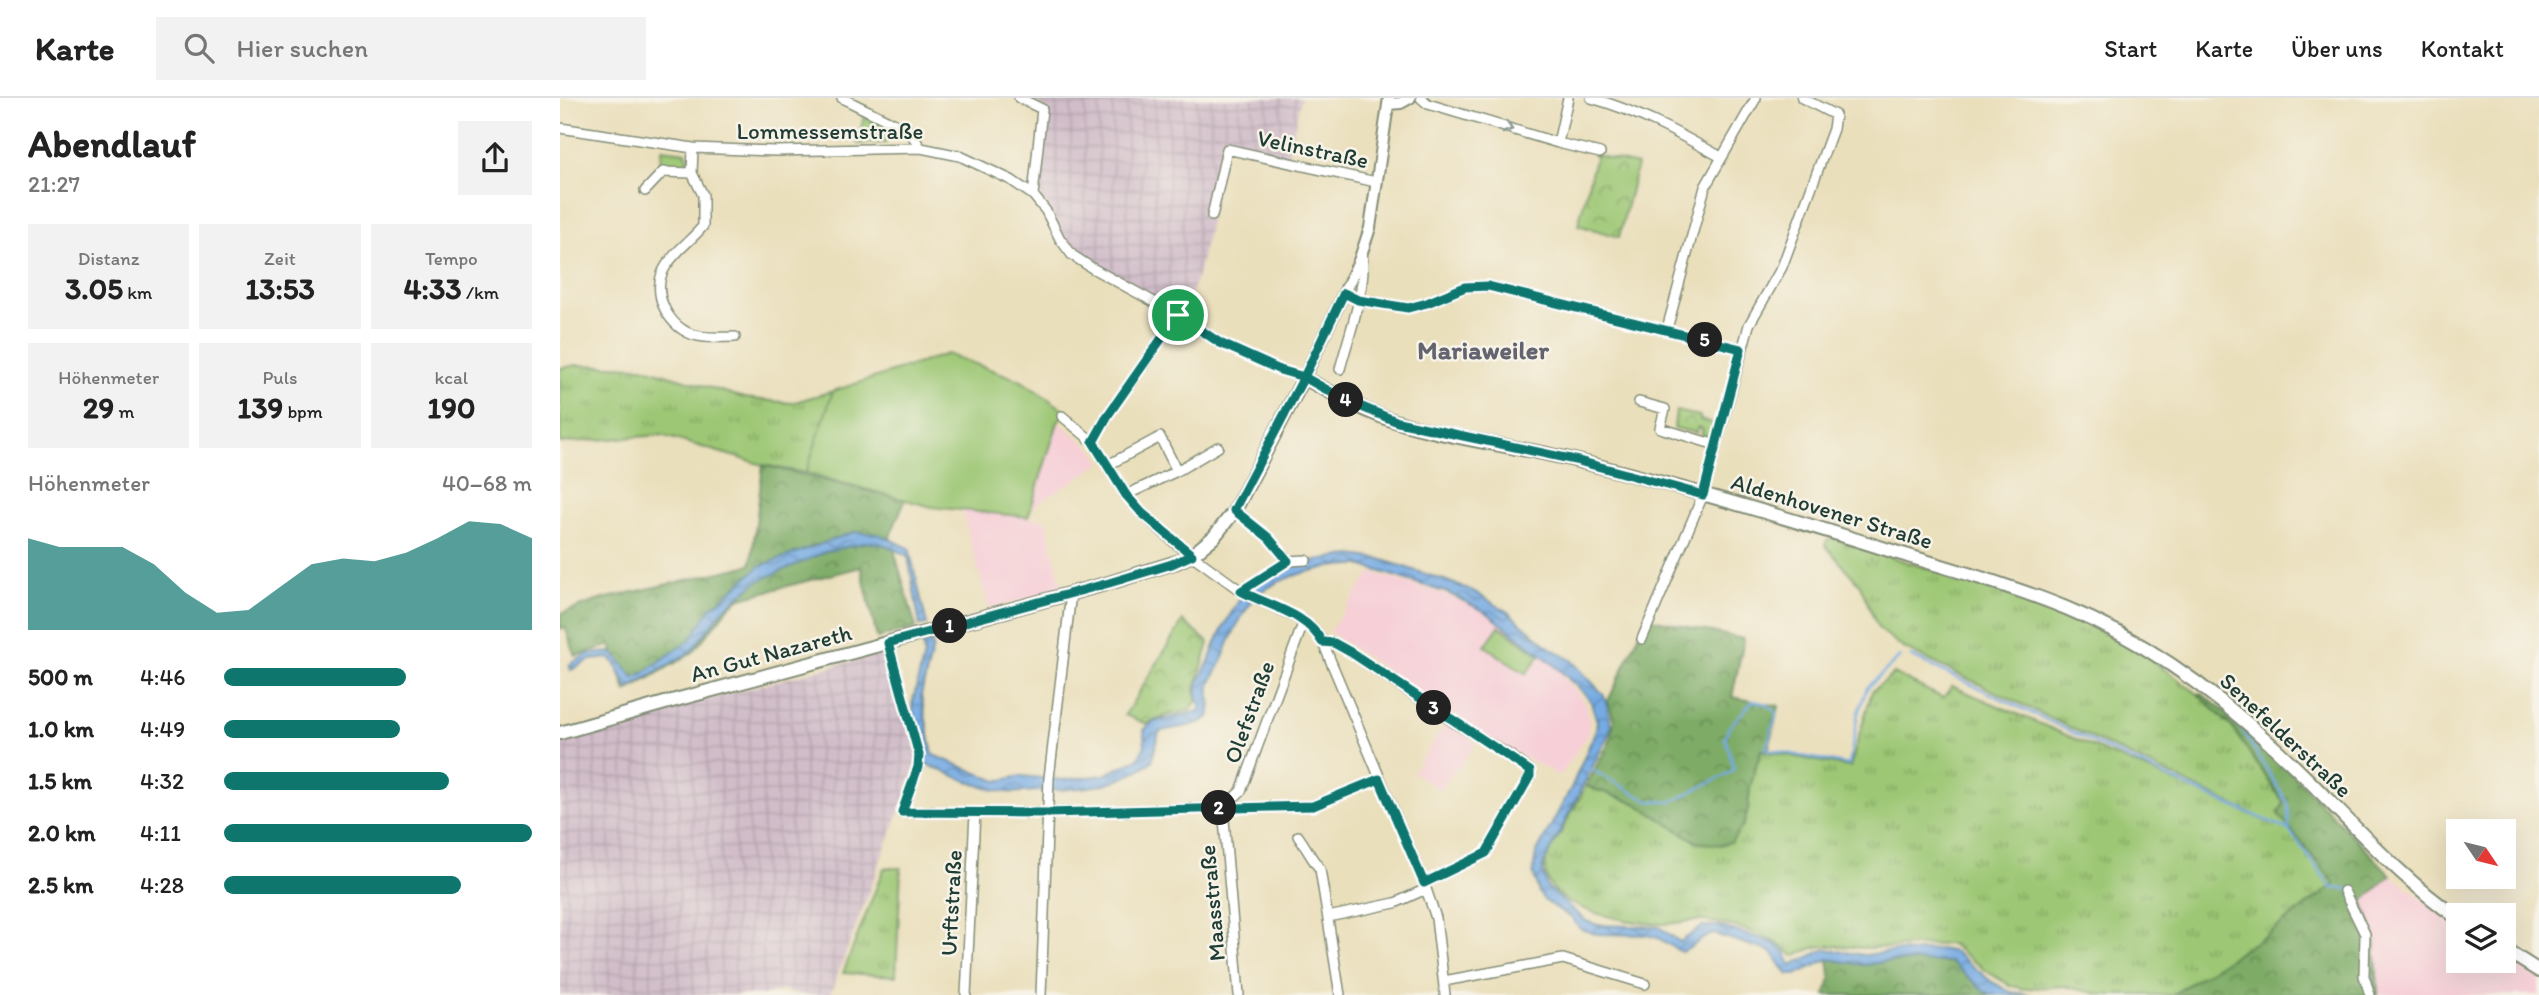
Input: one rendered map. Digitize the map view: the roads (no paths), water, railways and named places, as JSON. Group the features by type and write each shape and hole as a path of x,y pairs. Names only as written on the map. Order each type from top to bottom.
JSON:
{"main road":[{"name":"Aldenhovener Straße","path":"1304,377 1345,400 1398,422 1575,460 1703,495 1976,576 2066,608"},
{"name":"An Gut Nazareth","path":"560,733 1071,593 1172,564 1192,555 1214,537 1234,510 1304,377"},
{"name":"Senefelderstraße","path":"2066,608 2152,652 2201,685 2276,749 2390,863 2446,908"},
{"path":"2516,957 2539,971"}],"street":[{"path":"842,98 909,131 921,148"},
{"path":"1019,98 1042,109 1033,195"},
{"path":"1304,377 1344,293 1370,228 1388,101 1401,103 1410,98"},
{"path":"1422,98 1428,104 1600,153"},
{"path":"1558,143 1568,98"},
{"path":"1591,98 1639,113 1721,157"},
{"path":"1667,329 1701,199 1721,157 1756,98"},
{"path":"1642,639 1703,495 1741,349 1754,316 1772,288 1786,257 1833,129 1835,115 1802,98"},
{"name":"Lommessemstraße","path":"560,128 693,148 775,151 921,148 960,156 1011,180 1033,195 1046,211 1060,239 1072,255 1178,315 1220,343 1280,370 1304,377"},
{"path":"693,148 692,173 703,195 703,226 664,268 659,285 662,301 668,316 679,328 694,335 735,337"},
{"name":"Velinstraße","path":"1212,216 1227,149 1376,182"},
{"path":"645,191 663,172 692,173"},
{"path":"1340,369 1358,300 1364,266 1361,253"},
{"path":"1344,293 1358,300 1408,308 1465,287 1488,286 1741,349"},
{"path":"1093,442 1108,415 1178,315"},
{"path":"1639,402 1665,408 1660,428 1716,444"},
{"path":"1062,416 1093,442 1126,495 1142,513 1192,555 1243,592 1304,621 1315,631 1425,886 1436,918 1445,995"},
{"path":"1108,465 1160,437 1177,471"},
{"path":"1126,495 1177,471 1218,447"},
{"path":"1234,510 1269,538 1288,561"},
{"path":"1243,592 1288,561 1306,559"},
{"path":"1041,995 1049,778 1071,593"},
{"name":"Olefstraße","path":"1223,808 1241,791 1304,621"},
{"path":"1322,642 1334,643 1352,653 1530,771 1530,776 1486,853 1395,903 1328,917"},
{"path":"888,643 919,755 918,767 902,812 1048,813 1313,806 1379,779"},
{"name":"Maasstraße","path":"1223,808 1239,995"},
{"name":"Urftstraße","path":"966,995 975,813"},
{"path":"1298,836 1309,857 1320,869 1340,995"},
{"path":"2344,891 2365,934 2364,976 2370,995"},
{"path":"1444,981 1563,959 1645,984"}],"water":[{"path":"854,532 878,534 909,548 927,625 920,626 908,556 885,545 867,542 825,552 758,581 724,609 690,652 628,689 615,663 609,658 590,660 571,670 569,665 588,654 611,652 633,677 640,675 690,640 710,609 760,566"},
{"path":"1352,555 1380,559 1473,591 1508,612 1549,647 1571,660 1603,694 1611,725 1609,734 1543,865 1547,887 1586,921 1598,925 1659,927 1680,942 1703,926 1719,926 1772,942 1786,953 1791,965 1826,949 1864,955 1939,949 1955,952 1992,982 2011,992 2031,995 1993,995 1985,992 1951,962 1890,961 1864,965 1828,959 1796,975 1787,974 1772,952 1714,934 1681,952 1658,938 1647,935 1596,934 1580,929 1573,919 1544,900 1533,872 1536,854 1572,786 1596,730 1597,721 1591,702 1552,663 1486,612 1448,593 1360,565 1335,566 1292,576 1258,595 1237,626 1211,682 1209,717 1198,724 1159,732 1152,761 1124,778 1085,788 1009,792 981,786 924,763 912,705 924,655 923,643 931,641 933,647 921,695 933,755 997,781 1021,776 1063,780 1104,775 1138,759 1145,746 1144,730 1153,722 1200,711 1197,691 1199,682 1229,616 1249,588 1289,567"}],"waterway":[{"path":"1911,656 2184,785 2289,830"},
{"path":"1589,768 1648,801 1671,802 1731,772 1734,768 1725,738 1729,727 1753,701 1767,704 1777,713 1766,749 1849,765 1858,713 1867,688 1900,657"},
{"path":"2240,726 2288,804 2289,830 2332,888 2350,889 2371,935 2370,972 2373,982"}],"district":[{"name":"Mariaweiler","path":"1483,350"}]}
